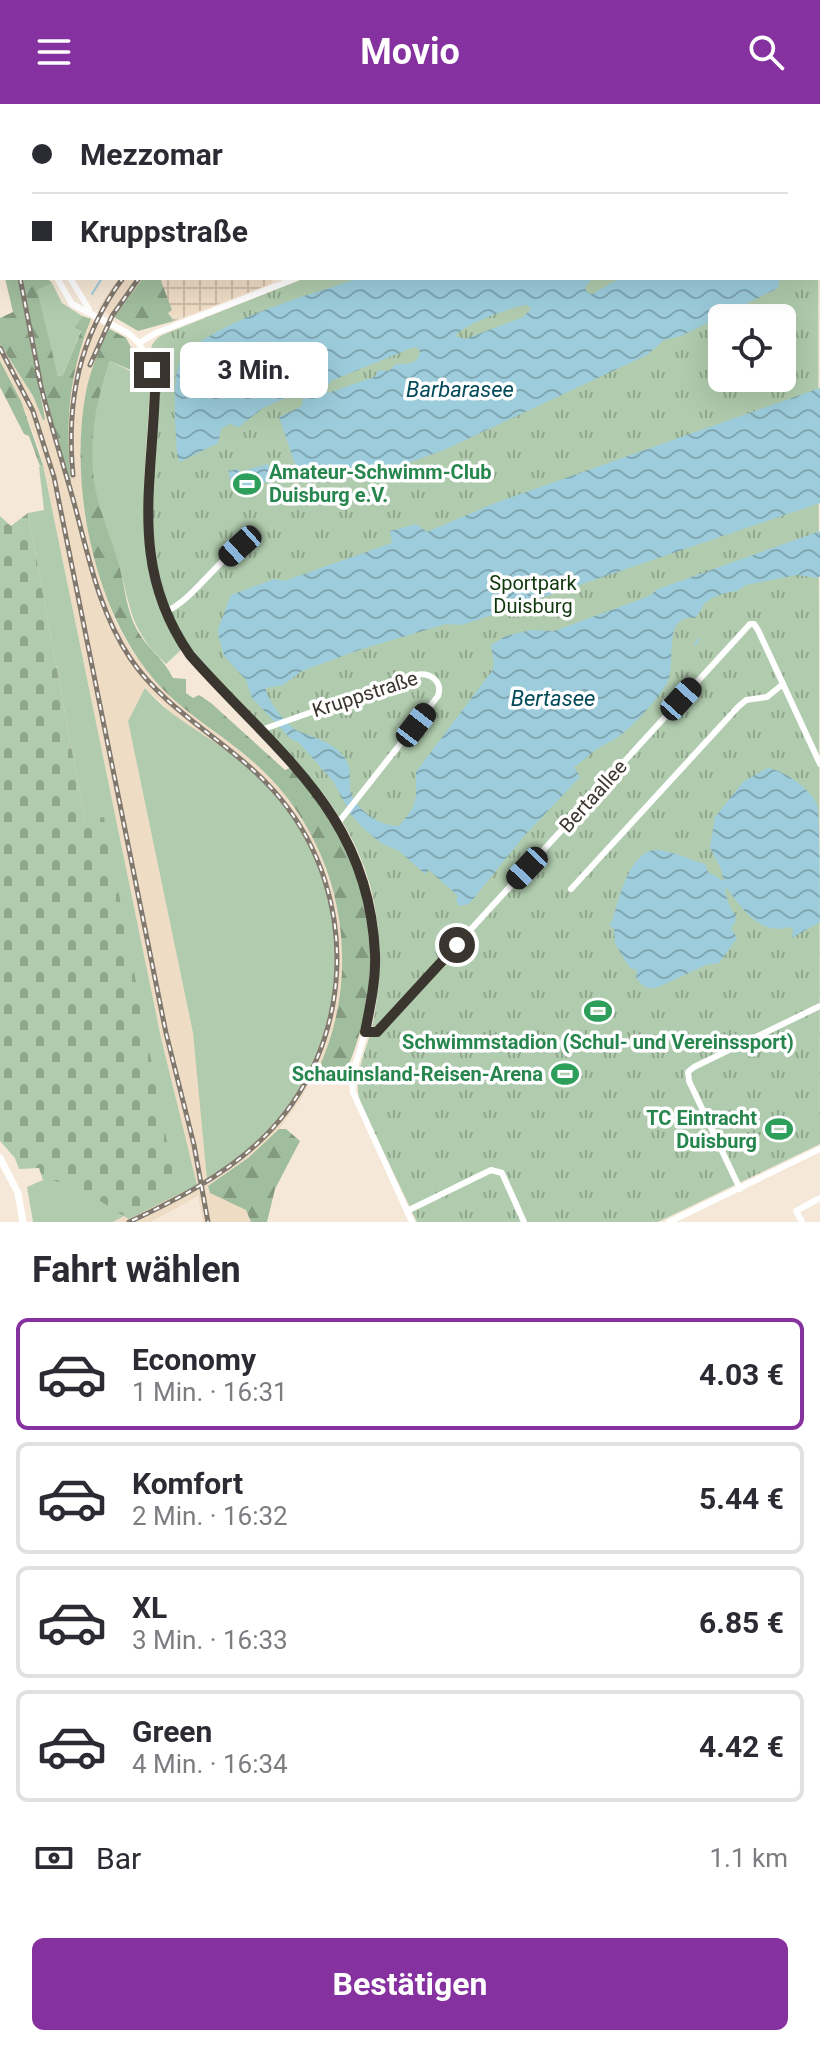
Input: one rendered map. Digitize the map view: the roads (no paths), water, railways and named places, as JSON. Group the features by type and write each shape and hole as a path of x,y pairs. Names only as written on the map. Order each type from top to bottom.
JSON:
{"main road":[{"path":"0,1158 18,1193 23,1222"}],"street":[{"path":"58,280 72,304 128,333 139,343 152,370 155,389 149,543 152,573 165,612 190,655 309,782 338,823 362,877 375,953 365,1032 354,1070 353,1092 412,1222"},
{"path":"71,280 91,312"},
{"path":"139,343 156,333 292,280"},
{"path":"165,612 176,607 221,563 248,542"},
{"name":"Bertaallee","path":"365,1032 377,1032 752,623 783,684"},
{"name":"Kruppstraße","path":"261,730 416,675 426,674 434,678 439,687 438,696 338,823"},
{"path":"571,889 746,700 767,697 783,684 820,764"},
{"path":"740,1189 689,1081 688,1072 820,1006"},
{"path":"669,1222 820,1149"},
{"path":"407,1211 491,1170 502,1173 524,1222"},
{"path":"802,1222 796,1211 820,1198"},
{"path":"683,1217 691,1222"}],"water":[{"name":"Barbarasee","path":"354,280 591,280 586,291 592,294 616,280 780,280 778,288 746,304 708,304 708,323 681,336 664,340 647,355 444,450 368,477 346,469 307,473 296,467 279,417 302,406 303,398 297,393 263,408 239,427 230,424 221,429 218,443 180,462 177,454 175,386 180,360 192,346 239,321","holes":["527,305 531,309 523,317 465,339 455,336 488,317","414,347 420,353 414,362 396,364 389,371 379,370 374,377 328,393 326,388 331,381"]},
{"name":"Bertasee","path":"820,388 820,503 462,625 446,624 359,650 302,671 283,685 266,688 273,705 288,724 329,744 344,757 349,770 351,793 364,812 378,821 399,826 413,808 416,772 492,671 491,645 506,636 531,630 554,631 647,597 658,589 820,531 820,576 817,578 797,575 746,585 712,598 704,604 696,618 685,618 678,623 672,640 668,681 659,695 625,731 574,767 580,777 525,835 469,904 459,906 458,896 429,870 425,874 399,851 381,843 364,829 352,816 333,781 252,698 246,680 224,656 218,629 231,595 274,579 284,581 392,543 390,531 416,524 427,532 495,503"},
{"path":"268,464 273,480 233,491 228,471 238,469 240,472"},
{"path":"768,768 796,781 817,804 820,922 792,938 793,929 790,927 769,928 752,918 727,888 729,903 736,915 731,928 737,938 719,963 706,965 656,988 644,986 636,978 637,970 630,968 615,944 614,929 609,925 632,868 647,853 662,850 705,864 708,872 724,881 710,847 715,817 744,781"}],"waterway":[{"path":"92,294 101,280"},
{"path":"695,645 699,639"}],"railway":[{"path":"20,280 40,381"},
{"path":"73,475 72,422 79,371 96,323 122,280"},
{"path":"90,365 112,316 138,280"},
{"path":"0,348 33,411 54,477 166,1033 194,1145 208,1222"},
{"path":"37,370 95,581 119,640 130,658 164,697 263,779 280,798 307,837 325,880 335,926 337,972 330,1018 316,1062 293,1103 262,1139 216,1176 129,1222"}],"place":[{"name":"Amateur-Schwimm-Club Duisburg e.V.","path":"247,484"},
{"name":"Schwimmstadion (Schul- und Vereinssport)","path":"598,1011"},
{"name":"Schauinsland-Reisen-Arena","path":"565,1074"},
{"name":"TC Eintracht Duisburg","path":"779,1129"}],"park label":[{"name":"Sportpark Duisburg","path":"533,594"}]}
